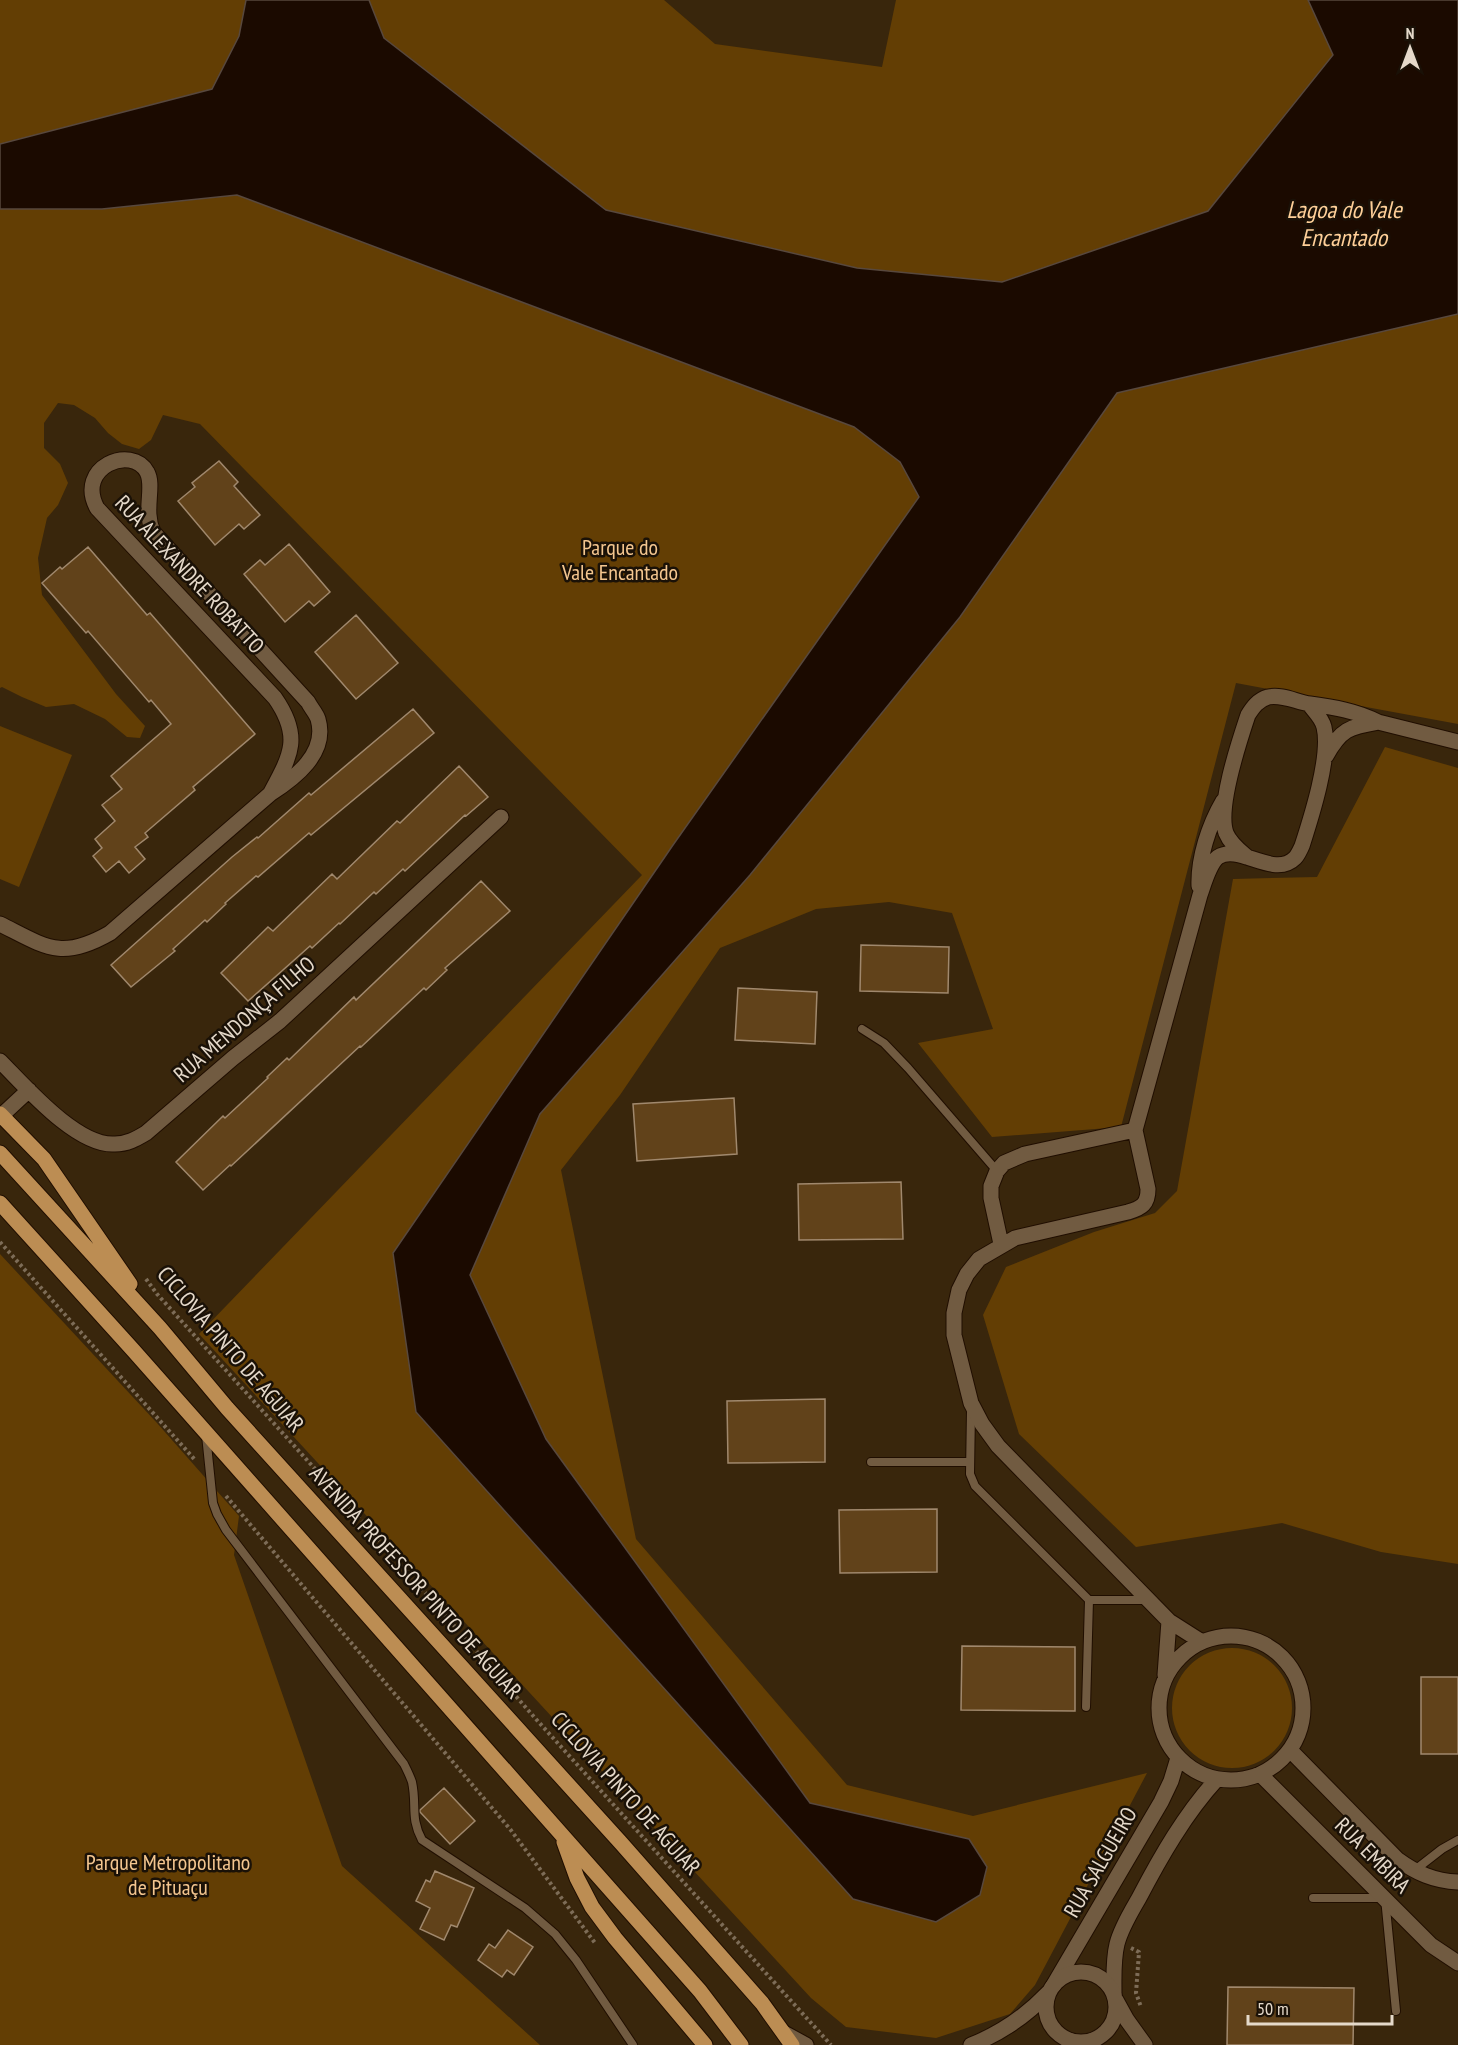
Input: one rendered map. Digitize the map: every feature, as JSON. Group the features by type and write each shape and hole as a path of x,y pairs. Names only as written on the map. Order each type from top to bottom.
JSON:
{"main road":[{"path":"1,1115 51,1168 160,1328"},
{"name":"AVENIDA PROFESSOR PINTO DE AGUIAR","path":"0,1153 160,1328 227,1408 644,1869 762,2003 788,2039"},
{"path":"0,1203 700,1991 741,2045"},
{"path":"561,1834 577,1878 592,1907 615,1938 705,2045"}],"street":[{"name":"RUA ALEXANDRE ROBATTO","path":"0,924 54,948 71,949 91,944 110,933 270,794 293,780 313,754 319,740 320,728 317,717 289,681 153,532 147,515 148,473 132,462 122,460 112,462 95,476 92,498 98,508 275,698 285,713 291,728 291,745 286,766 270,794"},
{"path":"1247,858 1234,846 1225,831 1225,798 1244,727 1254,706 1262,699 1271,696 1282,697 1309,704 1324,705 1366,716 1378,722 1458,742"},
{"path":"1309,704 1324,726 1324,762"},
{"path":"1202,1642 1169,1621 998,1446 982,1424 971,1403 954,1335 956,1302 967,1274 979,1259 1002,1244 1028,1234 1139,1209 1145,1204 1148,1189 1135,1130 1200,895 1211,869 1219,856 1225,854 1274,865 1287,864 1295,858 1307,831 1324,762 1334,742 1342,732 1353,726 1378,722"},
{"path":"1200,895 1199,872 1213,818 1225,798"},
{"name":"RUA MENDONÇA FILHO","path":"0,1062 51,1112 85,1137 99,1143 114,1145 130,1142 146,1133 280,1021 501,817"},
{"path":"1,1115 29,1090"},
{"path":"1002,1244 991,1198 991,1186 997,1171 1004,1163 1025,1154 1135,1130"},
{"path":"1165,1677 1178,1659 1202,1642 1235,1636 1256,1639 1274,1649 1289,1664 1299,1682 1304,1702 1303,1723 1290,1750 1280,1762 1260,1774 1236,1780 1217,1779 1203,1775 1178,1758 1166,1740 1159,1719 1159,1698 1165,1677 1169,1621"},
{"name":"RUA EMBIRA","path":"1290,1750 1397,1859 1413,1870 1432,1878 1458,1882"},
{"name":"RUA SALGUEIRO","path":"1051,1989 1161,1802 1178,1758"},
{"name":"RUA EMBIRA","path":"1260,1774 1431,1945 1458,1963"},
{"path":"1051,1989 1046,2002 1046,2012 1049,2022 1062,2036 1082,2043 1102,2035 1109,2027 1114,2019 1117,1943 1154,1868 1186,1816 1217,1779"},
{"path":"971,2045 1007,2029 1027,2014 1062,1978 1073,1973 1086,1972 1098,1976 1107,1984 1127,2020 1145,2045"},
{"path":"788,2039 806,2045"}],"lane":[{"path":"862,1029 884,1042 997,1171"},
{"path":"971,1403 970,1474 975,1486 1089,1600 1150,1600"},
{"path":"206,1434 210,1478 217,1514 226,1530 404,1764 411,1782 413,1818 422,1840 525,1908 555,1934 576,1960 633,2045"},
{"path":"871,1462 970,1462"},
{"path":"1086,1707 1089,1600"},
{"path":"1413,1870 1458,1840"},
{"path":"1313,1898 1385,1898 1396,2011"}],"path":[{"path":"0,1242 159,1418 510,1829 584,1930 600,1948"},
{"name":"CICLOVIA PINTO DE AGUIAR","path":"144,1275 157,1294 372,1532 535,1718 831,2045"}],"green space":[{"path":"0,0 246,0 239,36 212,89 0,144"},
{"path":"369,0 664,0 715,44 882,67 896,0 1308,0 1333,55 1208,211 1002,282 857,268 606,210 383,37"},
{"name":"Parque do Vale Encantado","path":"237,195 854,427 900,462 919,497 673,845 393,1253 853,1899 987,1867 969,1839 810,1803 546,1439 470,1275 540,1114 750,875 960,617 1117,392 1458,314 1458,724 1236,683 1121,1127 992,1137 918,1043 993,1029 952,913 889,902 816,909 720,948 620,1095 561,1170 636,1539 847,1785 973,1816 1147,1773 1035,1985 1010,2014 936,2038 846,2027 811,1998 199,1334 642,875 200,424 163,415 151,440 139,449 122,444 95,418 74,405 58,403 44,423 44,448 60,464 68,483 58,505 47,518 38,558 42,595 116,694 145,726 140,738 127,737 105,719 74,704 46,707 0,688 0,209 102,209"},
{"path":"0,726 72,755 19,887 0,879"},
{"path":"1385,747 1458,768 1458,1564 1381,1552 1282,1523 1136,1547 1019,1434 983,1315 1006,1267 1094,1232 1155,1213 1177,1191 1233,879 1317,877"},
{"name":"Parque Metropolitano de Pituaçu","path":"0,1254 157,1423 239,1516 234,1555 342,1866 540,2045 0,2045"},
{"path":"1232,1648 1255,1652 1275,1665 1288,1685 1292,1708 1288,1731 1275,1751 1255,1764 1232,1768 1209,1764 1189,1751 1176,1731 1172,1708 1176,1685 1189,1665 1209,1652"}],"water":[{"name":"Lagoa do Vale Encantado","path":"246,0 369,0 384,38 606,210 857,268 1002,282 1208,211 1333,55 1308,0 1458,0 1458,314 1117,393 960,617 750,875 540,1114 470,1275 546,1439 810,1803 969,1839 987,1867 980,1895 936,1922 853,1899 416,1412 393,1253 673,845 919,497 900,462 854,427 237,195 102,209 0,209 0,144 212,89 239,36"}],"building":[{"path":"219,461 238,482 234,486 260,515 244,529 239,524 215,545 178,501 195,487 192,483"},
{"path":"289,544 330,592 314,606 309,601 285,622 244,574 260,560 265,565"},
{"path":"88,547 147,615 150,613 255,734 193,787 195,790 145,833 148,837 135,847 145,859 129,873 119,861 106,872 93,856 102,848 95,839 115,821 102,805 122,789 111,776 171,724 42,583"},
{"path":"356,615 398,663 356,699 315,652"},
{"path":"413,709 434,733 311,835 309,833 258,877 256,876 207,922 205,920 173,949 175,951 131,987 111,965 232,857 258,838 309,793 311,795"},
{"path":"459,766 488,797 465,815 405,871 403,869 376,894 374,892 340,924 312,948 310,946 248,1001 221,973 268,927 273,931 332,874 337,879"},
{"path":"481,881 510,911 445,968 447,970 426,990 424,988 203,1190 176,1162 287,1058 289,1060 354,997 356,1000"},
{"path":"861,945 949,947 948,993 860,991"},
{"path":"738,988 817,992 815,1044 735,1040"},
{"path":"734,1098 737,1154 637,1161 633,1104"},
{"path":"901,1182 903,1239 799,1240 798,1184"},
{"path":"825,1399 825,1462 728,1463 727,1401"},
{"path":"937,1509 937,1572 840,1573 839,1510"},
{"path":"962,1646 1075,1647 1075,1711 961,1710"},
{"path":"1421,1677 1458,1677 1458,1754 1421,1754"},
{"path":"444,1788 475,1821 450,1844 420,1812"},
{"path":"435,1871 474,1888 457,1927 451,1925 444,1940 420,1929 430,1908 416,1901 426,1880 430,1882"},
{"path":"508,1930 533,1947 514,1975 507,1970 502,1977 478,1960 489,1944 495,1948"},
{"path":"1228,1987 1354,1988 1353,2045 1227,2045"}]}
